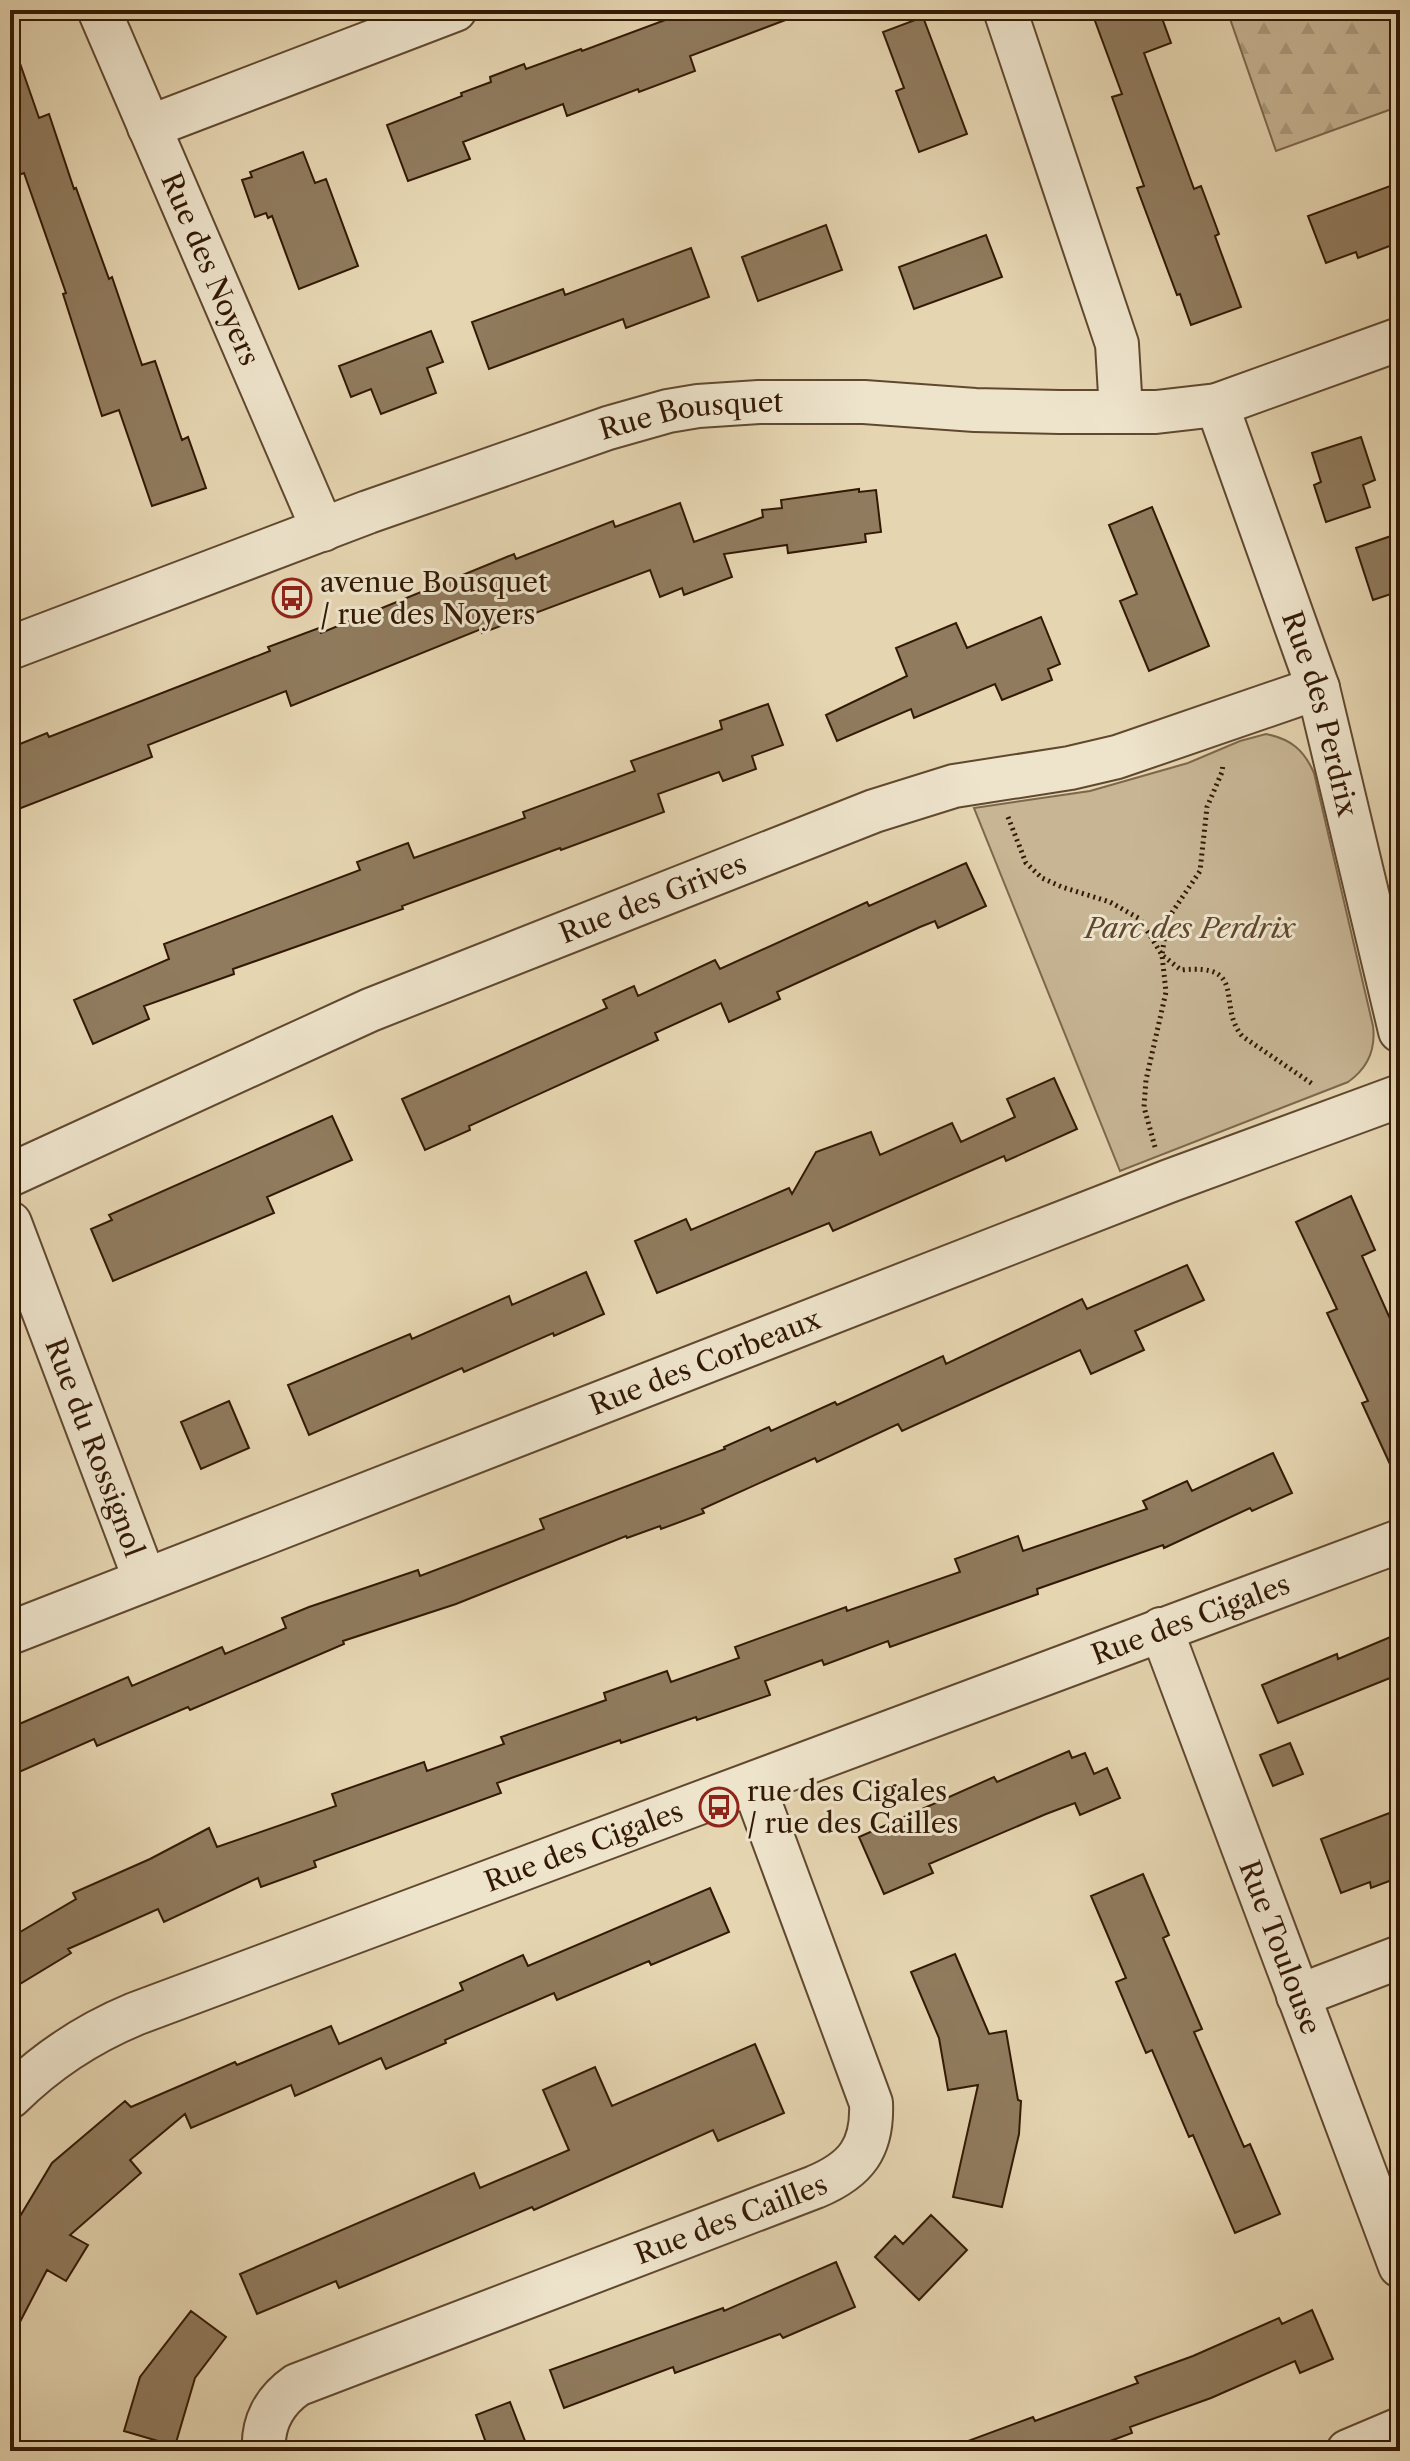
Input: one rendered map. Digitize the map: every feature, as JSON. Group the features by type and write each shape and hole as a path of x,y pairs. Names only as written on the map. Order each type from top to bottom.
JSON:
{"street":[{"name":"Rue des Noyers","path":"99,10 323,530"},
{"path":"149,127 455,10"},
{"path":"1005,10 1117,344 1121,411"},
{"name":"Rue Bousquet","path":"10,648 323,530 608,428 668,411 759,402 864,402 975,410 1156,412 1217,405 1400,339"},
{"name":"Rue des Perdrix","path":"1217,405 1318,688 1400,1031"},
{"name":"Rue des Grives","path":"10,1175 429,985 874,811 954,786 1070,768 1117,757 1318,688"},
{"name":"Rue des Corbeaux","path":"10,1633 1169,1181 1400,1096"},
{"name":"Rue du Rossignol","path":"10,1223 145,1580"},
{"name":"Rue des Cigales","path":"10,2097 65,2050 109,2025 1400,1541"},
{"name":"Rue Toulouse","path":"1161,1629 1400,2266"},
{"name":"Rue des Cailles","path":"264,2451 265,2433 272,2410 297,2385 815,2187 837,2177 856,2161 868,2139 871,2103 753,1784"},
{"path":"1298,1996 1400,1957"},
{"path":"1348,2451 1400,2429"}],"path":[{"path":"1169,1181 1149,1130 1144,1107 1146,1080 1166,992 1162,955 1167,920 1200,871 1207,807 1222,772 1226,721"},
{"path":"993,778 1026,863 1042,878 1110,902 1140,919 1162,955 1181,970 1195,969 1219,974 1227,984 1235,1027 1242,1036 1306,1078 1318,1089 1338,1118"}],"green space":[{"path":"1227,10 1400,10 1400,106 1276,151"},
{"name":"Parc des Perdrix","path":"1266,734 1296,747 1314,773 1373,1026 1372,1051 1361,1071 1348,1082 1120,1171 974,808 1090,791 1188,763 1240,741"}],"building":[{"path":"692,10 804,10 804,13 690,56 695,71 567,116 563,104 463,142 470,159 408,181 387,125 462,96 461,93 491,82 490,77 524,64 526,69 582,51"},
{"path":"1091,10 1159,10 1171,43 1144,53 1194,189 1201,186 1219,234 1215,236 1241,307 1191,325 1137,188 1144,186 1112,97 1122,94"},
{"path":"923,17 967,134 919,152 896,91 904,88 883,32"},
{"path":"15,49 39,118 49,114 74,189 109,279 112,277 142,365 155,361 182,440 188,437 206,488 152,506 119,410 102,416 63,294 66,293 24,173 10,178 10,50"},
{"path":"303,152 315,183 326,179 358,266 299,289 272,216 268,218 266,213 255,217 242,180 252,177 250,172"},
{"path":"1393,185 1400,204 1400,242 1358,258 1356,252 1326,263 1308,216"},
{"path":"826,225 842,270 758,301 742,257"},
{"path":"986,235 1002,277 914,309 899,267"},
{"path":"691,248 709,297 626,328 623,319 489,369 472,322 563,289 565,295"},
{"path":"431,331 443,362 427,368 436,393 381,414 371,389 351,397 339,366"},
{"path":"1361,437 1375,480 1363,485 1370,507 1326,522 1314,485 1321,482 1312,453"},
{"path":"859,489 859,492 876,490 881,532 865,534 866,542 788,553 787,545 724,554 732,577 684,595 682,588 660,597 650,570 482,633 481,629 291,706 286,691 148,745 152,757 16,810 10,794 10,748 47,733 49,737 270,651 268,647 319,628 321,633 514,554 516,559 613,521 615,527 680,503 694,542 763,517 762,510 782,508 781,500"},
{"path":"1152,507 1209,646 1149,671 1120,601 1137,594 1109,525"},
{"path":"1400,533 1400,591 1373,600 1356,548"},
{"path":"1041,617 1060,664 1048,669 1052,680 1002,700 995,684 914,718 911,709 837,741 826,715 907,676 896,648 956,623 967,648"},
{"path":"768,704 783,745 752,756 756,769 723,781 719,772 658,794 664,812 233,969 234,974 144,1006 149,1019 93,1044 74,1000 169,959 164,944 360,870 357,862 408,843 414,858 525,818 523,812 635,771 631,761 722,729 720,721"},
{"path":"966,863 986,906 938,928 935,921 920,927 777,992 780,999 729,1022 721,1003 655,1033 658,1040 469,1126 470,1130 425,1150 402,1099 607,1008 603,1000 634,986 638,996 715,960 720,969 867,902 869,906"},
{"path":"1054,1078 1077,1129 1006,1161 1004,1156 833,1231 829,1223 657,1293 635,1241 686,1219 691,1230 789,1188 792,1194 816,1152 871,1132 880,1155 952,1123 961,1142 1015,1117 1007,1099"},
{"path":"332,1116 352,1160 267,1197 274,1213 113,1281 91,1229 112,1220 109,1215"},
{"path":"1351,1196 1375,1250 1362,1256 1400,1341 1400,1486 1362,1403 1368,1401 1327,1313 1337,1309 1296,1222"},
{"path":"1187,1265 1204,1300 1135,1331 1144,1350 1091,1374 1080,1350 902,1431 898,1424 817,1462 815,1458 702,1509 704,1513 661,1529 660,1526 626,1536 456,1604 343,1641 344,1644 190,1710 188,1707 97,1746 94,1739 10,1776 10,1728 128,1677 132,1686 222,1647 225,1654 286,1628 282,1618 309,1607 418,1570 420,1576 544,1529 540,1519 725,1449 769,1427 771,1431 835,1402 837,1405 943,1356 946,1364 1082,1299 1087,1309"},
{"path":"586,1272 604,1314 464,1372 462,1368 309,1435 288,1385 410,1334 412,1339 509,1296 512,1305"},
{"path":"229,1401 249,1448 201,1469 181,1422"},
{"path":"1273,1453 1292,1493 1252,1511 1250,1508 1164,1548 1163,1545 1037,1589 1038,1594 890,1647 888,1641 824,1665 822,1660 765,1681 770,1695 621,1743 620,1740 497,1783 501,1793 314,1861 316,1867 261,1887 258,1878 164,1922 158,1909 68,1949 71,1953 10,1990 10,1938 76,1899 73,1893 150,1859 209,1828 217,1847 336,1806 332,1794 424,1762 427,1771 504,1744 501,1737 606,1700 604,1693 667,1671 671,1682 739,1658 735,1647 846,1607 847,1611 960,1572 955,1559 1018,1536 1023,1551 1147,1509 1143,1501 1187,1481 1192,1491"},
{"path":"1400,1633 1400,1674 1278,1723 1262,1685 1337,1654 1338,1659"},
{"path":"1290,1743 1303,1774 1273,1786 1260,1755"},
{"path":"1069,1751 1072,1758 1085,1753 1094,1774 1107,1768 1120,1798 1080,1815 1075,1803 1046,1814 929,1864 933,1873 884,1894 859,1837 994,1777 997,1782"},
{"path":"1400,1809 1400,1877 1371,1888 1370,1882 1341,1893 1321,1839"},
{"path":"1143,1874 1169,1935 1163,1938 1202,2029 1194,2032 1244,2147 1250,2144 1280,2214 1235,2233 1152,2050 1146,2053 1116,1982 1126,1978 1091,1896"},
{"path":"710,1888 729,1932 651,1965 649,1961 557,2000 554,1993 386,2069 381,2058 295,2096 291,2085 191,2128 185,2114 130,2160 141,2173 70,2235 88,2245 66,2281 47,2270 10,2341 10,2233 52,2163 125,2101 131,2107 235,2062 237,2065 331,2026 339,2044 463,1990 460,1983 523,1955 528,1966"},
{"path":"955,1954 989,2034 1006,2031 1018,2100 1021,2101 1019,2134 1002,2207 953,2197 978,2085 948,2090 939,2038 911,1972"},
{"path":"755,2044 784,2113 718,2141 713,2130 534,2210 532,2207 339,2288 336,2281 257,2314 240,2274 474,2173 480,2188 569,2150 543,2090 595,2067 612,2106"},
{"path":"931,2215 967,2250 919,2300 875,2257 895,2236 903,2244"},
{"path":"836,2262 855,2307 783,2338 780,2334 675,2373 673,2367 564,2408 550,2370 723,2308 724,2311"},
{"path":"1312,2310 1333,2359 1300,2373 1295,2361 1211,2398 1130,2427 1132,2433 1105,2443 1107,2451 950,2451 949,2448 1033,2417 1035,2421 1138,2383 1135,2377 1193,2356 1279,2318 1282,2324"},
{"path":"191,2311 226,2337 195,2378 175,2446 124,2431 140,2377"},
{"path":"510,2402 525,2441 489,2451 476,2415"}],"place":[{"name":"avenue Bousquet / rue des Noyers","path":"292,598"},
{"name":"rue des Cigales / rue des Cailles","path":"719,1807"}]}
